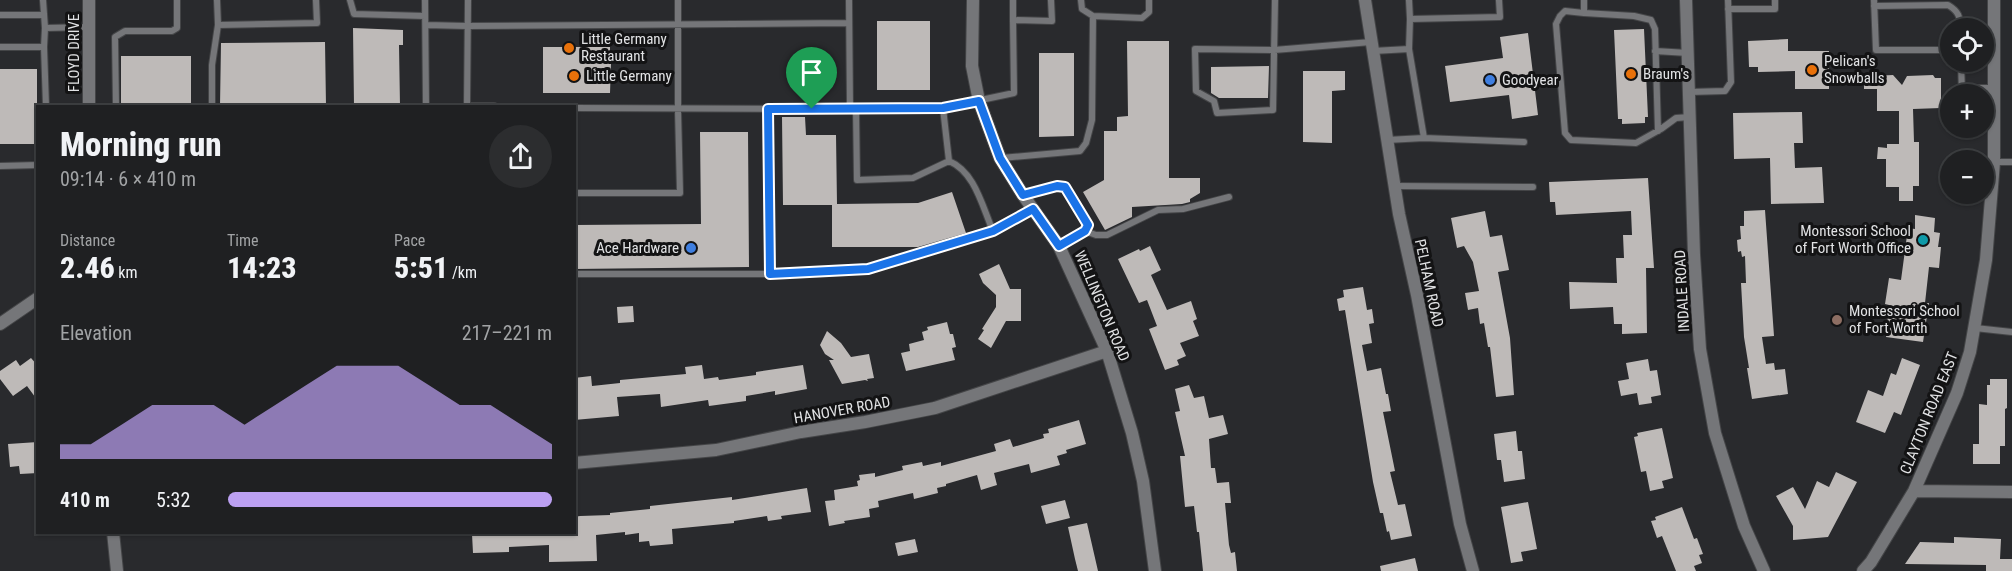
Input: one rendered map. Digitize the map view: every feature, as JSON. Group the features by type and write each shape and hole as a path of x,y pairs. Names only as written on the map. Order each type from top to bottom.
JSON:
{"street":[{"name":"FLOYD DRIVE","path":"89,0 89,105"},
{"name":"WELLINGTON ROAD","path":"973,0 972,66 979,101 1000,158 1059,246 1107,351 1132,433 1143,481 1155,571"},
{"name":"PELHAM ROAD","path":"1365,0 1394,186 1460,524 1473,571"},
{"name":"INDALE ROAD","path":"1686,0 1694,255 1700,349 1715,433 1744,526 1764,571"},
{"name":"CLAYTON ROAD EAST","path":"1992,18 1994,0"},
{"name":"CLAYTON ROAD EAST","path":"1993,72 1995,88 1994,162"},
{"name":"CLAYTON ROAD EAST","path":"1863,571 1871,562 1914,491 1957,393 1975,328 1986,260 1991,204"},
{"path":"0,324 36,299"},
{"name":"HANOVER ROAD","path":"576,463 716,450 935,408 1107,351"},
{"path":"1914,491 2012,492"},
{"path":"113,534 117,571"}],"lane":[{"path":"43,0 46,105"},
{"path":"116,105 115,36 125,31 172,31 177,27 177,0"},
{"path":"212,105 212,65 218,25 217,0"},
{"path":"218,25 317,23 316,0"},
{"path":"350,0 354,14 425,16"},
{"path":"425,0 426,105"},
{"path":"467,105 468,0"},
{"path":"576,193 680,193 678,0"},
{"path":"849,0 857,180 913,178 949,161 960,166 969,177 993,231"},
{"path":"576,108 678,110 943,108 1014,93 1013,0"},
{"path":"1013,20 1052,21 1051,0"},
{"path":"1081,0 1082,9 1093,16 1142,18 1149,12 1149,0"},
{"path":"1275,0 1274,50 1273,110 1217,113 1214,101 1196,91 1195,49 1274,50 1372,47 1409,49"},
{"path":"1409,0 1409,49 1424,138"},
{"path":"1410,20 1500,17 1499,0"},
{"path":"1584,0 1584,13"},
{"path":"1689,92 1725,91 1731,82 1728,0"},
{"path":"1728,9 1775,9 1775,0"},
{"path":"1940,50 1876,50 1874,3 1948,5 1956,10 1960,18"},
{"path":"1658,132 1655,28 1651,20 1634,16 1565,11 1556,24 1565,133 1571,140 1636,144 1658,132 1676,118 1690,117"},
{"path":"0,15 44,15"},
{"path":"1000,158 1080,151 1086,143 1092,120 1093,16"},
{"path":"426,25 849,23"},
{"path":"45,28 90,27"},
{"path":"0,47 44,47"},
{"path":"1655,51 1688,53"},
{"path":"943,108 949,161"},
{"path":"768,109 770,274"},
{"path":"1387,140 1424,138 1524,142"},
{"path":"1994,162 2012,162"},
{"path":"0,166 36,165"},
{"path":"1023,195 1057,186 1065,187 1088,225 1085,231 1059,246"},
{"path":"1394,186 1533,187"},
{"path":"1085,231 1096,235 1107,235 1158,210 1183,209 1229,197"},
{"path":"576,273 770,274 868,269 993,231 1033,209"},
{"path":"1975,328 2012,332"}],"building":[{"path":"877,21 930,21 930,90 877,90"},
{"path":"353,28 403,30 403,45 399,45 400,105 354,105"},
{"name":"Braum's","path":"1644,29 1648,117 1645,117 1645,123 1622,124 1622,119 1618,119 1614,30"},
{"name":"Goodyear","path":"1528,33 1538,115 1512,119 1509,95 1450,102 1445,66 1503,58 1500,37"},
{"path":"1788,39 1788,51 1829,51 1829,89 1795,89 1795,71 1758,72 1758,67 1749,67 1748,41"},
{"path":"1127,41 1169,41 1169,178 1200,178 1200,193 1190,199 1190,202 1182,204 1132,207 1132,217 1105,230 1083,192 1104,180 1104,131 1117,131 1117,117 1128,116"},
{"path":"325,42 326,105 220,105 221,43"},
{"path":"543,47 610,47 610,93 543,93"},
{"path":"1039,53 1074,53 1074,136 1039,137"},
{"path":"121,56 191,56 191,105 121,105"},
{"path":"1269,66 1268,98 1219,98 1211,93 1211,67"},
{"path":"0,69 37,69 36,144 0,144"},
{"path":"1303,71 1345,71 1345,90 1332,91 1332,143 1303,142"},
{"path":"1893,75 1902,85 1907,76 1933,75 1935,78 1941,78 1940,108 1913,109 1914,142 1919,142 1919,186 1913,186 1913,201 1899,201 1899,187 1886,187 1886,159 1877,159 1878,147 1887,148 1887,144 1899,144 1899,111 1877,111 1877,89 1864,89 1864,78"},
{"path":"1802,112 1803,143 1794,143 1795,168 1822,167 1824,203 1771,204 1770,158 1734,159 1733,113"},
{"path":"782,117 805,117 806,135 836,135 837,204 918,203 952,192 966,233 918,247 832,247 832,205 783,205"},
{"path":"700,132 748,132 749,267 576,269 576,225 701,224"},
{"path":"1648,178 1654,268 1646,268 1647,333 1622,334 1622,324 1614,324 1613,307 1570,309 1569,282 1617,283 1616,258 1624,258 1623,235 1632,235 1631,211 1556,215 1555,202 1550,202 1549,182"},
{"path":"1765,210 1774,336 1762,337 1766,364 1774,363 1775,370 1785,369 1788,394 1752,399 1744,337 1741,283 1746,283 1745,256 1742,257 1741,251 1738,252 1737,240 1741,239 1740,226 1744,226 1744,211"},
{"path":"1485,211 1490,237 1502,235 1509,270 1498,272 1510,338 1514,395 1496,397 1490,347 1488,347 1484,323 1480,324 1478,308 1468,310 1465,293 1479,291 1473,262 1464,246 1457,248 1451,218"},
{"path":"1915,215 1935,218 1934,232 1940,233 1938,247 1941,247 1939,268 1929,267 1925,303 1929,303 1923,342 1886,337 1889,305 1885,304 1889,278 1901,280 1908,228 1915,229"},
{"path":"1150,246 1161,270 1151,275 1167,310 1191,301 1197,319 1193,321 1199,336 1180,343 1186,356 1177,360 1179,365 1165,370 1149,329 1157,326 1147,300 1139,303 1118,259"},
{"path":"999,264 1010,289 1021,289 1021,321 1006,321 991,348 978,339 996,307 996,295 983,283 979,274"},
{"path":"1363,287 1367,310 1372,309 1374,323 1369,324 1372,343 1362,345 1367,371 1381,368 1391,411 1383,412 1395,471 1390,472 1398,505 1405,504 1412,536 1391,540 1383,513 1380,513 1373,482 1345,310 1339,311 1337,299 1344,297 1343,290"},
{"path":"633,306 634,322 618,323 617,307"},
{"path":"947,322 956,347 952,348 955,360 906,371 901,353 910,351 909,344 924,340 922,332 928,330 927,327"},
{"path":"827,331 841,343 851,357 869,354 874,378 867,379 868,381 842,384 829,360 834,360 825,354 820,345"},
{"path":"31,358 36,364 36,398 27,386 13,396 0,379 0,371 16,360 20,366"},
{"path":"1902,358 1920,365 1901,415 1894,412 1885,433 1856,422 1868,390 1883,396 1891,373 1896,375"},
{"path":"1648,359 1650,371 1657,370 1661,395 1651,397 1652,403 1639,405 1637,393 1621,396 1618,381 1629,379 1626,363"},
{"path":"702,365 704,379 718,377 719,380 803,365 807,389 775,395 775,391 746,396 746,401 709,406 708,400 661,407 660,394 617,397 619,416 576,420 576,378 591,376 592,386 620,383 620,380 686,374 685,367"},
{"path":"1990,379 2007,379 2005,446 2000,446 2000,464 1973,464 1973,444 1979,444 1979,404 1987,405 1987,385 1990,385"},
{"path":"1189,385 1194,398 1204,396 1209,418 1223,415 1228,434 1209,439 1211,468 1215,468 1217,483 1229,482 1231,503 1225,503 1229,545 1231,553 1235,552 1237,571 1203,571 1194,506 1185,507 1180,456 1185,456 1175,412 1180,411 1175,389"},
{"path":"1079,420 1086,444 1066,450 1067,453 1057,456 1060,465 1031,473 1029,464 994,473 997,485 981,490 977,475 937,488 938,493 914,499 913,493 878,501 879,507 869,509 870,517 829,526 825,501 835,500 834,490 858,486 859,475 875,473 875,477 903,470 902,466 922,462 923,466 941,462 941,466 996,451 994,444 1010,439 1013,447 1044,438 1043,434 1049,433 1048,429"},
{"path":"1662,428 1673,478 1662,481 1664,488 1650,491 1646,471 1641,472 1634,437 1638,436 1637,433"},
{"path":"1516,431 1518,451 1522,451 1525,479 1504,482 1501,460 1497,460 1494,434"},
{"path":"36,442 36,473 20,474 19,466 10,467 8,444"},
{"path":"1836,472 1857,482 1828,537 1793,540 1793,526 1776,496 1793,487 1805,509 1817,481 1829,487"},
{"path":"807,488 811,512 781,516 782,519 768,521 767,516 734,521 734,523 672,529 673,544 650,546 649,541 639,542 639,533 596,535 597,561 549,562 549,545 509,547 509,552 473,553 472,534 576,534 576,517 610,515 610,513 650,509 650,506 732,497 732,500"},
{"path":"1065,500 1070,518 1046,524 1041,506"},
{"path":"1528,502 1537,549 1521,552 1523,561 1511,563 1501,507"},
{"path":"1682,507 1694,539 1697,538 1703,554 1699,555 1702,563 1694,566 1696,571 1676,571 1662,536 1657,538 1651,521 1656,520 1655,517"},
{"path":"1087,523 1098,571 1078,571 1075,559 1068,527"},
{"path":"1954,537 2001,539 2000,559 2012,559 2012,571 1986,571 1986,565 1905,564 1920,542 1954,543"},
{"path":"915,539 918,552 898,556 895,543"},
{"path":"1415,558 1418,571 1381,571 1380,566"}],"place":[{"name":"Little Germany Restaurant","path":"569,48"},
{"name":"Pelican's Snowballs","path":"1812,70"},
{"name":"Braum's","path":"1631,74"},
{"name":"Little Germany","path":"574,76"},
{"name":"Goodyear","path":"1490,80"},
{"name":"Montessori School of Fort Worth Office","path":"1923,240"},
{"name":"Ace Hardware","path":"691,248"},
{"name":"Montessori School of Fort Worth","path":"1837,320"}],"route":[{"path":"979,101 1000,158 1023,195 1057,186 1065,187 1088,225 1085,231 1059,246 1033,209 993,231 868,269 770,274 768,109 812,109 943,108 979,101"}]}
